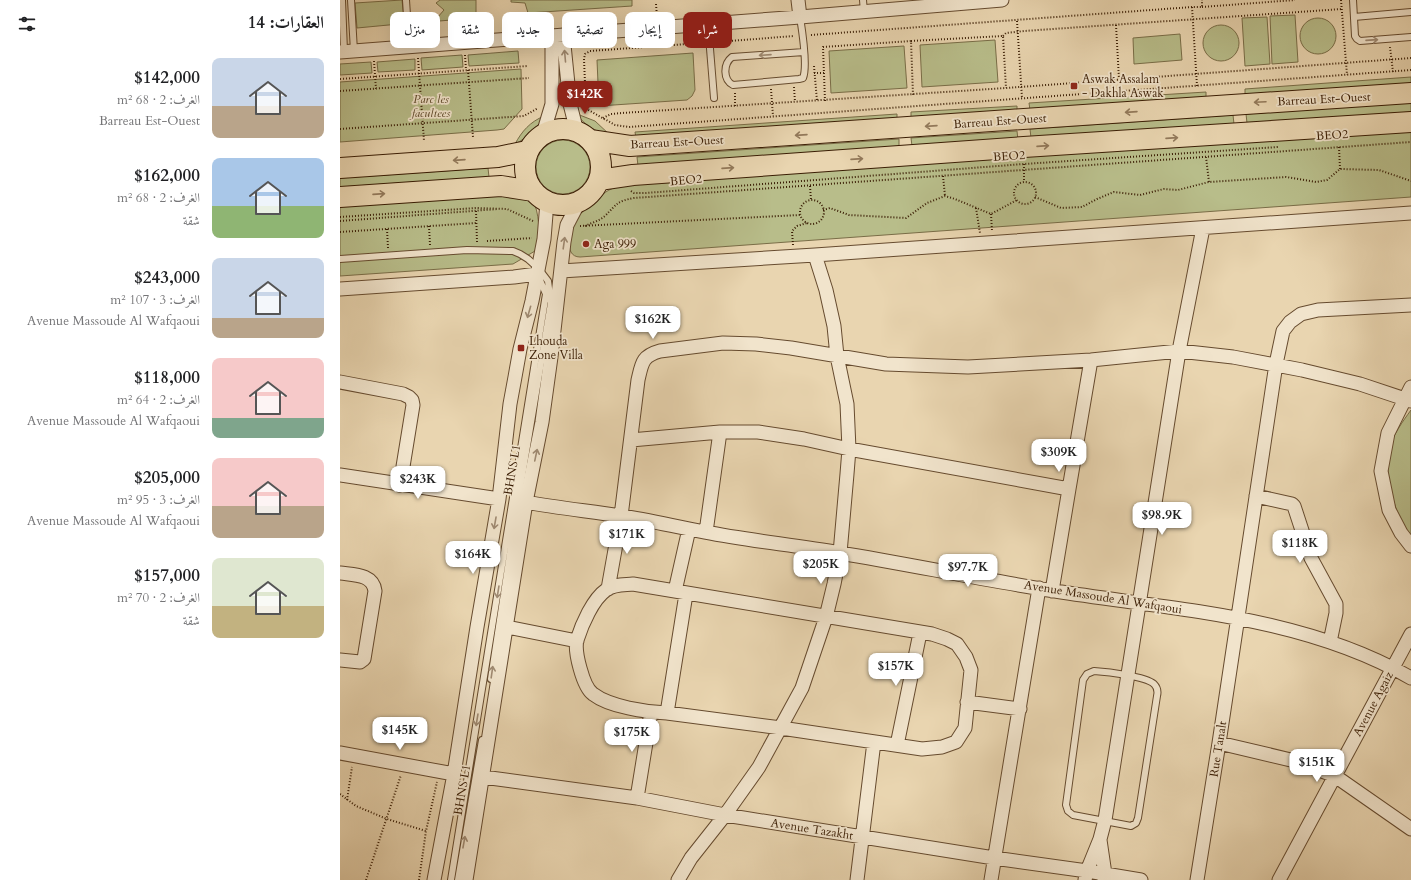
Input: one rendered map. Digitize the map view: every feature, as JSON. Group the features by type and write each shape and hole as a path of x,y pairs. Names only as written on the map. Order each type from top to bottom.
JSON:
{"main road":[{"name":"Barreau Est-Ouest","path":"584,136 630,146 1411,93"},
{"path":"340,197 501,186 533,194 563,206 579,202 606,179 641,175 1411,122"},
{"path":"533,194 524,172 524,162 527,151 537,139 551,130 568,129 584,136 599,155 601,172 606,179"},
{"path":"340,168 498,157 527,151"}],"street":[{"path":"798,0 800,17"},
{"path":"732,22 800,17 863,6 1002,0"},
{"path":"440,44 683,26"},
{"path":"558,36 570,104 584,136"},
{"path":"543,134 552,104 558,36"},
{"path":"346,51 390,48"},
{"path":"434,880 454,774 499,499 514,384 521,343 532,301 544,239 533,194"},
{"path":"466,880 526,502 542,422 563,244 567,225 579,202"},
{"path":"561,271 814,255 1411,213"},
{"path":"1086,875 1100,839 1105,820 1179,351 1203,228"},
{"path":"678,880 691,858 725,816 759,767 781,728 802,688 826,617 834,584 840,553 849,449 847,404 836,356 832,319 826,290 814,255"},
{"path":"340,289 514,277 537,271"},
{"name":"Rue Tanalt","path":"1197,880 1276,364 1283,331 1290,322 1301,314 1318,310 1411,305"},
{"path":"608,589 621,516 638,380 641,367 646,357 652,353 723,343 756,344 886,364 943,366 1091,360 1179,351 1233,357 1276,364 1409,395 1388,433 1381,471 1389,510 1400,533 1411,546"},
{"path":"1052,591 1068,489 1091,360"},
{"path":"340,382 404,394 412,400 412,414 400,485"},
{"path":"631,440 720,432 758,432 804,439 849,449 1068,489"},
{"path":"706,532 720,432"},
{"path":"340,475 499,499"},
{"path":"1256,496 1292,504 1294,506 1311,558 1336,604 1336,613 1330,642"},
{"name":"Avenue Massoude Al Wafqaoui","path":"526,502 621,516 706,532 840,553 1052,591 1237,618 1269,625 1330,642 1393,668 1411,678"},
{"path":"667,713 689,529"},
{"path":"340,573 368,578 372,582 375,591 364,659 360,662 340,660"},
{"path":"633,584 932,634 947,639 957,644 966,657 971,670 965,728 956,742 942,747 922,749 781,728 651,712 605,702 591,693 583,680 577,641 593,606 598,598 608,589 621,585 633,584"},
{"path":"991,880 1039,588"},
{"path":"507,627 577,641"},
{"path":"897,745 920,633"},
{"name":"Avenue Agaiz","path":"1279,880 1411,634"},
{"path":"967,702 1020,709"},
{"path":"637,798 651,712"},
{"path":"857,880 874,742"},
{"path":"1219,743 1295,761 1335,776 1411,829"},
{"path":"340,753 454,774"},
{"name":"Avenue Tazakht","path":"483,777 637,798 725,816 994,858 1086,875 1141,880"},
{"path":"1100,839 1104,877"}],"lane":[{"path":"342,0 346,51"},
{"path":"346,51 351,0"},
{"path":"406,0 407,12"},
{"path":"1354,0 1355,36 1360,41 1411,37"},
{"path":"1354,17 1411,12"},
{"path":"800,17 804,36 805,73 804,78 735,85 729,83 726,79 726,65 728,60 732,58 804,52"},
{"path":"710,48 714,98"},
{"name":"BHNS L1","path":"340,259 467,250 512,251 520,254 537,271 546,294 451,880"},
{"name":"BHNS L1","path":"340,263 502,252 514,255 548,280 551,303 520,488 486,716 458,880"},
{"path":"1094,671 1128,676 1153,684 1156,686 1158,692 1138,818 1136,823 1129,827 1105,820 1073,815 1068,811 1066,805 1082,684 1085,677 1094,671"}],"path":[{"path":"1202,0 1202,6"},
{"path":"732,41 1295,0"},
{"path":"1341,0 1347,75"},
{"path":"1192,8 1197,86"},
{"path":"825,101 823,47 1003,36 1006,33 1018,32 1342,9"},
{"path":"1017,21 1022,98"},
{"path":"1116,25 1119,80"},
{"path":"1003,36 1006,88"},
{"path":"1389,38 1393,72"},
{"path":"910,41 913,94"},
{"path":"586,108 584,59 585,54 590,50 683,44"},
{"path":"465,53 469,82 473,137"},
{"path":"418,57 424,141"},
{"path":"603,118 611,114 622,113 825,101 1411,58"},
{"path":"374,60 376,89"},
{"path":"340,79 528,66"},
{"path":"814,66 817,101"},
{"path":"570,104 586,108 615,125 629,127 1411,70"},
{"path":"805,73 824,73"},
{"path":"340,91 529,78"},
{"path":"794,80 795,102"},
{"path":"771,82 773,116"},
{"path":"735,85 735,106"},
{"path":"340,129 524,116 530,112"},
{"path":"800,215 585,226 596,222 623,200 1411,142"},
{"name":"BEO2","path":"606,179 634,193 1024,164 1281,147"},
{"path":"1339,147 1340,169"},
{"path":"1206,157 1209,182"},
{"path":"1024,164 1024,182"},
{"path":"1035,197 1060,208 1082,207 1114,192 1140,195 1164,188 1178,190 1209,182 1286,177 1316,182 1327,180 1340,169 1379,170 1411,181"},
{"path":"943,176 944,196"},
{"path":"1024,182 1033,185 1036,194 1033,200 1027,204 1023,204 1014,196 1015,188 1020,183 1024,182"},
{"path":"810,186 811,200"},
{"path":"340,221 476,209 507,209 533,194"},
{"path":"823,210 830,208 849,215 906,218 927,203 944,196 991,214"},
{"path":"794,256 792,232 797,226 812,223 822,217 823,210 819,203 811,200 804,203 800,210 800,215 804,221 808,223"},
{"path":"991,214 1017,200"},
{"path":"976,208 987,243"},
{"path":"476,209 477,242"},
{"path":"987,243 991,214"},
{"path":"340,232 476,223"},
{"path":"429,226 430,245"},
{"path":"387,229 388,248"},
{"path":"348,800 353,756"},
{"path":"366,880 405,764"},
{"path":"419,880 426,831 440,771"},
{"path":"340,794 356,806 387,819 426,831"}],"green space":[{"path":"402,0 403,12 390,12 390,25 357,28 355,3"},
{"path":"440,0 476,0 476,12 448,12 448,20 440,21 440,15 444,10 436,3"},
{"path":"511,0 632,0 632,6 528,12 525,3 511,2"},
{"path":"1295,15 1298,62 1272,64 1270,16"},
{"path":"1267,17 1270,64 1245,66 1242,18"},
{"path":"1322,18 1331,23 1335,29 1335,43 1331,49 1322,54 1314,54 1305,49 1301,43 1300,32 1305,23 1311,19"},
{"path":"1225,25 1234,30 1238,36 1238,50 1234,56 1225,61 1217,61 1208,56 1204,50 1203,39 1208,30 1214,26"},
{"path":"1180,34 1182,60 1134,64 1133,38"},
{"path":"995,40 998,82 922,87 920,45"},
{"path":"904,46 907,88 831,93 829,51"},
{"path":"518,51 519,63 469,66 468,55"},
{"path":"693,53 695,90 692,96 687,100 599,106 597,60"},
{"path":"462,55 463,67 422,70 421,58"},
{"path":"415,59 415,70 378,72 377,62"},
{"path":"371,62 372,73 340,75 340,64"},
{"name":"Parc les facultees","path":"521,69 522,109 504,129 340,142 340,82"},
{"path":"1411,77 1411,84 1245,95 1245,89"},
{"path":"1206,92 1206,98 1030,110 1029,103"},
{"path":"1411,102 1411,112 1247,123 1246,114"},
{"path":"1017,106 1017,112 911,119 911,112"},
{"path":"577,114 595,121 610,135 591,128"},
{"path":"897,114 897,120 636,138 635,132"},
{"path":"1233,115 1234,124 1031,138 1030,129"},
{"path":"544,116 539,125 532,132 515,144 527,127"},
{"path":"1017,131 1018,140 912,146 911,138"},
{"path":"1411,131 1411,197 580,257 574,256 569,247 572,227 575,221 588,206 609,190 635,183"},
{"path":"899,139 899,148 638,166 637,157"},
{"path":"563,140 573,142 582,148 588,157 590,167 588,177 582,186 573,192 563,194 553,192 544,186 538,177 536,167 538,157 544,148 553,142"},
{"path":"488,168 489,177 340,187 340,178"},
{"path":"486,194 521,196 535,205 539,228 535,251 513,264 340,276 340,205"},
{"path":"1411,410 1411,538 1400,518 1392,496 1388,472 1388,461 1389,450 1393,439"}],"place":[{"name":"Aswak Assalam - Dakhla Aswak","path":"1074,86"},
{"name":"Aga 999","path":"586,244"},
{"name":"Lhouda Zone Villa","path":"521,348"}]}
